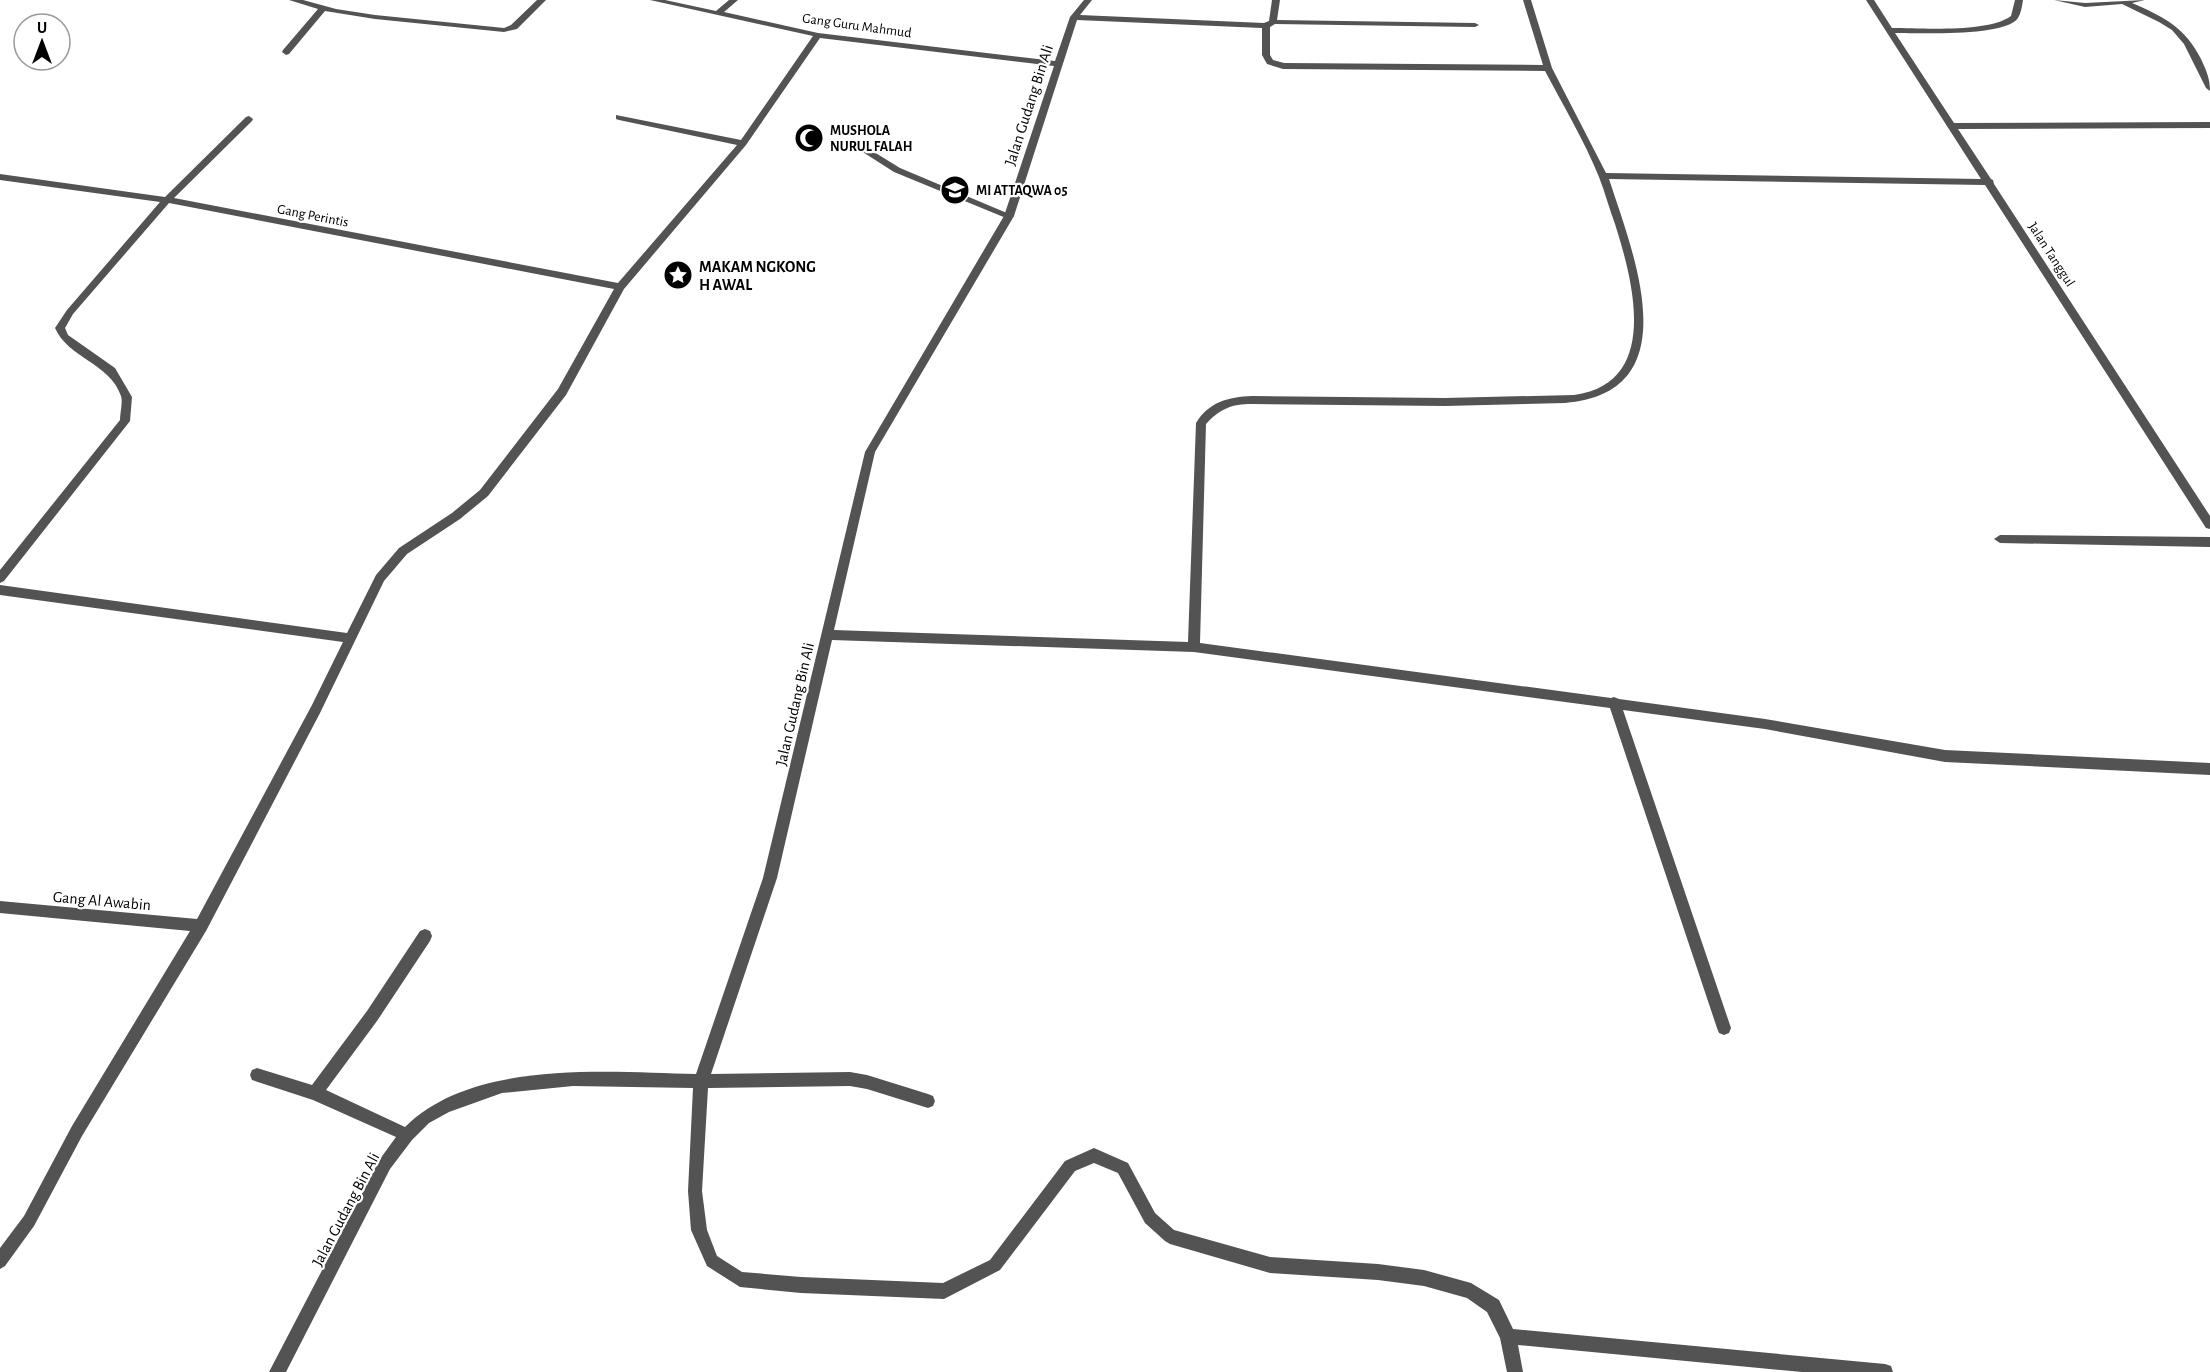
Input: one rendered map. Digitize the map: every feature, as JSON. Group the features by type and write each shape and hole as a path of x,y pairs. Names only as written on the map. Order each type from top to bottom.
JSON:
{"street":[{"path":"293,0 375,17 504,30 518,24 542,0"},
{"name":"Gang Guru Mahmud","path":"654,0 818,35 1058,64"},
{"path":"718,13 734,0"},
{"path":"1074,17 1088,0"},
{"path":"1276,0 1269,24 1266,55 1270,62 1283,66 1548,68"},
{"path":"1194,647 1201,423 1216,407 1227,402 1269,400 1499,402 1577,398 1598,393 1615,384 1624,372 1638,343 1638,314 1632,270 1603,176 1548,68 1527,0"},
{"name":"Jalan Tanggul","path":"1870,0 2210,525"},
{"path":"1890,30 1989,29 2006,25 2014,18 2019,0"},
{"path":"2058,0 2085,5 2141,0"},
{"path":"2125,3 2169,23 2181,34 2190,45 2210,88"},
{"path":"286,52 323,8"},
{"path":"1074,17 1269,24 1475,25"},
{"name":"Jalan Gudang Bin Ali","path":"277,1372 385,1164 407,1135 424,1118 446,1106 502,1086 573,1078 701,1081 770,878 870,452 1009,216 1074,17"},
{"path":"0,1261 29,1221 77,1131 201,926 316,709 380,578 403,551 456,516 484,493 562,392 620,287 743,143 818,35"},
{"path":"619,117 743,143"},
{"path":"0,578 125,421 127,397 111,370 64,337 60,328 70,312 167,201 249,119"},
{"path":"1952,126 2210,125"},
{"path":"861,147 897,170 1009,216"},
{"path":"1603,176 1990,183"},
{"name":"Gang Perintis","path":"0,177 167,201 620,287"},
{"path":"2000,539 2210,542"},
{"path":"0,590 350,638"},
{"path":"827,635 1194,647 1614,702 1765,724 1945,756 2210,770"},
{"path":"1614,702 1724,1028"},
{"name":"Gang Al Awabin","path":"0,907 201,926"},
{"path":"315,1093 372,1016 425,936"},
{"path":"257,1075 315,1093 407,1135"},
{"path":"928,1101 867,1082 850,1080 701,1081 695,1191 699,1230 712,1261 740,1279 944,1291 995,1265 1070,1166 1094,1155 1123,1168 1150,1218 1170,1236 1270,1265 1378,1272 1424,1278 1471,1291 1493,1306 1508,1336 1515,1372"},
{"path":"1508,1336 1885,1372"}],"place":[{"name":"MUSHOLA NURUL FALAH","path":"809,138"},
{"name":"MI ATTAQWA 05","path":"955,190"},
{"name":"MAKAM NGKONG H AWAL","path":"678,275"}]}
